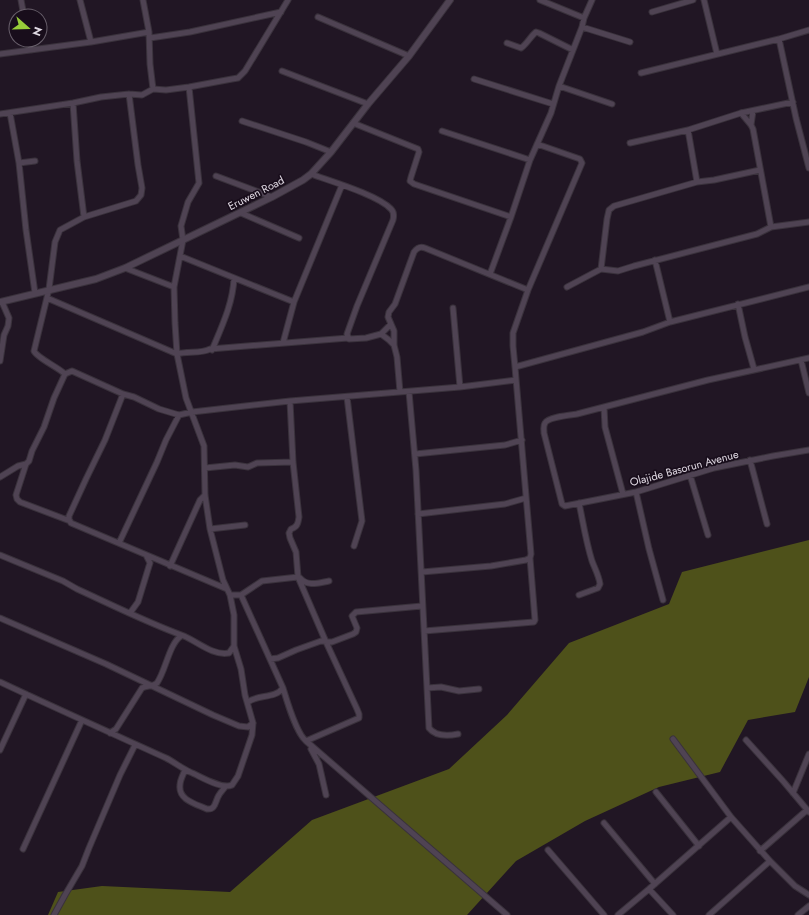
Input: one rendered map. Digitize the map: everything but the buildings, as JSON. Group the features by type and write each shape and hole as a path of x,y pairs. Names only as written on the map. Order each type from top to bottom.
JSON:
{"street":[{"path":"80,0 91,42"},
{"path":"143,0 150,38 150,64 153,89"},
{"path":"0,114 73,103 101,97 129,94 142,95 153,89 166,90 190,87 238,78 245,70 288,0"},
{"name":"Eruwen Road","path":"1,302 49,289 96,279 125,268 272,197 311,174 331,152 368,104 409,56 449,0"},
{"path":"540,0 584,18"},
{"path":"490,274 530,160 551,113 559,86 592,0"},
{"path":"652,12 693,0"},
{"path":"704,0 717,54"},
{"path":"150,38 190,32 281,12"},
{"path":"318,18 409,56"},
{"path":"582,27 630,42"},
{"path":"641,73 779,39 809,30"},
{"path":"0,54 91,42 149,32"},
{"path":"507,43 521,48 525,46 536,32 573,50"},
{"path":"779,39 809,168"},
{"path":"282,71 368,104"},
{"path":"474,79 553,104"},
{"path":"559,86 612,104"},
{"path":"0,682 110,732 135,745 173,761 185,770 224,787 232,785 238,776 252,735 253,724 245,695 241,669 234,646 234,615 210,529 205,495 204,446 186,398 178,354 174,286 183,240 181,226 188,202 199,183 190,87"},
{"path":"65,374 54,365 37,356 34,351 49,289 57,235 60,230 84,217 136,201 141,195 142,188 129,94"},
{"path":"630,143 688,130 741,113 793,102"},
{"path":"73,103 77,161 84,217"},
{"path":"754,111 751,124 771,227"},
{"path":"10,113 19,163 26,230 35,293"},
{"path":"741,113 751,124"},
{"path":"242,121 306,142 331,152"},
{"path":"353,123 418,149 420,152 410,181 414,184 511,217"},
{"path":"688,130 698,182"},
{"path":"442,131 530,160"},
{"path":"424,631 534,622 535,620 513,333 528,290 582,163 580,159 537,144"},
{"path":"19,163 34,162"},
{"path":"601,269 607,219 609,210 614,206 698,182 760,170"},
{"path":"311,174 379,200 392,209 394,215 357,306 347,334 348,338"},
{"path":"216,176 272,197"},
{"path":"283,343 294,302 342,185"},
{"path":"241,212 298,238"},
{"path":"567,286 601,269 618,271 757,234 771,227 809,222"},
{"path":"400,392 398,358 394,345 394,331 388,317 389,312 395,304 414,252 417,248 425,248 528,290"},
{"path":"180,256 294,302"},
{"path":"655,260 670,322"},
{"path":"125,268 174,286"},
{"path":"212,350 230,303 234,278"},
{"path":"516,367 644,332 670,322 809,286"},
{"path":"47,298 178,354 283,343 366,338 381,334 391,324"},
{"path":"0,361 2,342 8,326 9,318 1,302"},
{"path":"738,304 754,369"},
{"path":"454,308 460,387"},
{"path":"381,334 394,345"},
{"path":"623,494 605,427 604,407 754,369 809,358"},
{"path":"801,360 809,393"},
{"path":"329,581 308,584 298,577 262,581 241,595 228,592 71,523 70,521 20,502 16,495 26,464 29,461 32,451 44,427 50,406 65,374 72,371 75,372 158,409 179,416 192,412 290,401 409,392 516,380"},
{"path":"409,392 415,454 429,728 434,733 447,736 458,734"},
{"path":"70,521 69,516 105,440 123,394"},
{"path":"347,397 362,521 354,546"},
{"path":"290,401 293,462 299,517 298,525 289,533 296,552 298,577 359,714 359,718 306,741"},
{"name":"Olajide Basorun Avenue","path":"604,407 546,420 544,424 544,433 562,504 565,506 636,492 690,475 750,460 809,450"},
{"path":"119,543 166,440 179,416"},
{"path":"415,454 505,444 522,440"},
{"path":"750,460 767,524"},
{"path":"205,468 235,466 248,467 257,463 293,462"},
{"path":"0,477 18,466 26,464"},
{"path":"690,475 708,535"},
{"path":"636,492 662,600"},
{"path":"170,566 200,500 205,495"},
{"path":"418,514 505,504 526,498"},
{"path":"579,503 592,561 600,579 598,588 579,595"},
{"path":"210,529 245,525"},
{"path":"0,555 63,581 77,589 207,648 223,653 229,653 234,646"},
{"path":"130,613 138,602 149,566 150,562 147,556"},
{"path":"422,572 491,566 530,558"},
{"path":"241,595 283,688 287,703 301,736 507,915"},
{"path":"270,659 278,658 296,650 321,642 332,642 356,632 357,628 352,616 356,612 422,606"},
{"path":"0,618 106,664 150,686 239,726 248,727 253,724"},
{"path":"110,732 116,729 142,688 145,686 155,685 160,680 173,648 178,638 181,636"},
{"path":"427,688 441,687 459,691 479,689"},
{"path":"248,702 252,698 267,696 279,692 283,688"},
{"path":"0,750 26,694"},
{"path":"23,849 82,720"},
{"path":"116,729 120,738"},
{"path":"673,739 731,817 760,851 795,886 809,895"},
{"path":"746,740 808,811 760,851"},
{"path":"306,741 315,753 326,795"},
{"path":"54,915 82,866 88,848 135,745"},
{"path":"793,793 809,754"},
{"path":"185,770 180,786 180,792 184,798 207,809 213,808 224,787"},
{"path":"656,792 699,846"},
{"path":"618,915 731,817"},
{"path":"604,823 655,884"},
{"path":"548,850 604,915"},
{"path":"709,915 770,861"},
{"path":"649,889 673,915"},
{"path":"798,915 809,906"}],"green space":[{"path":"809,540 809,677 795,712 748,720 720,772 659,787 585,821 516,861 467,915 48,915 58,892 102,886 230,892 312,820 449,769 507,715 569,643 669,604 682,572"}]}
